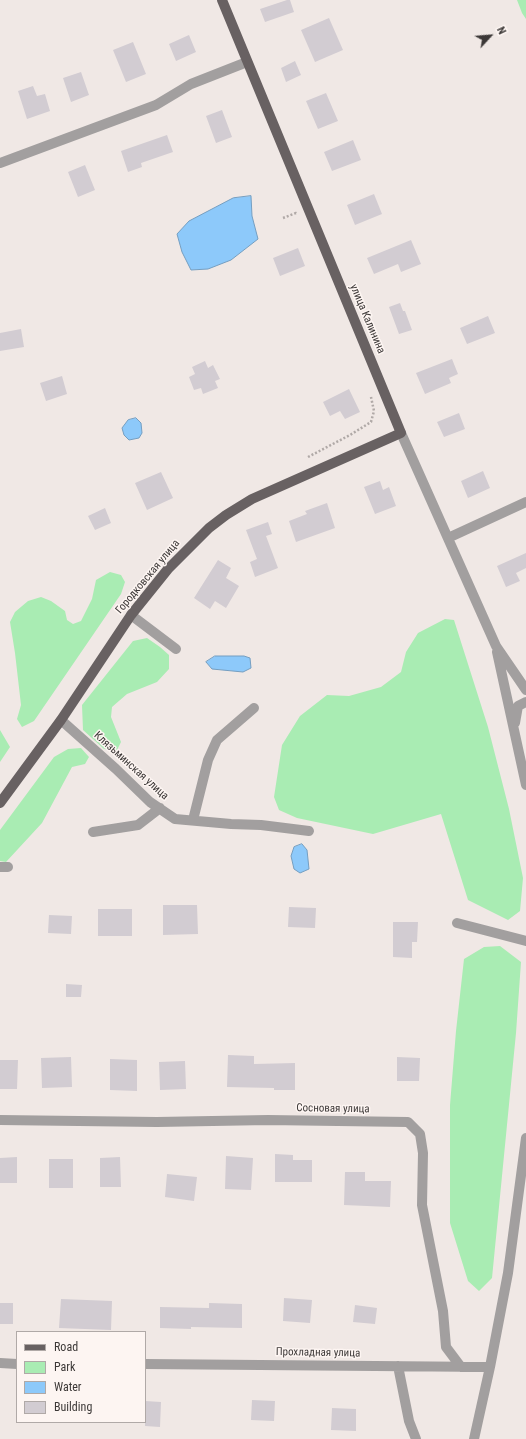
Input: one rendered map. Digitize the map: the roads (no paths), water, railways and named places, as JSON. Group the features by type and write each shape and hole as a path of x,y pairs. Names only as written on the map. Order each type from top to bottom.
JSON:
{"main road":[{"name":"улица Калинина","path":"222,0 401,433"},
{"name":"Городковская улица","path":"0,803 61,720 131,615 173,564 209,528 226,515 258,496 401,433"}],"street":[{"path":"0,163 156,106 191,84 247,62"},
{"name":"улица Калинина","path":"401,433 496,646"},
{"path":"448,538 526,502"},
{"path":"131,615 176,649"},
{"path":"496,646 526,690"},
{"path":"496,646 526,785"},
{"path":"514,731 518,706 526,702"},
{"path":"193,820 208,760 216,740 254,708"},
{"name":"Клязьминская улица","path":"61,720 150,802 175,819 309,831"},
{"path":"92,832 138,825 160,808"},
{"path":"457,923 526,941"},
{"name":"Сосновая улица","path":"0,1120 157,1122 268,1120 408,1122 420,1134 423,1153 422,1206 443,1311 446,1347 461,1366"},
{"path":"474,1439 490,1367 508,1273 526,1138"},
{"path":"0,1364 16,1364"},
{"name":"Прохладная улица","path":"146,1364 490,1367"},
{"path":"398,1366 409,1421 416,1439"}],"water":[{"path":"251,196 252,216 258,239 231,260 208,269 191,270 182,252 177,234 189,221 233,198"},
{"path":"136,418 141,423 142,433 139,438 129,440 124,435 122,428 128,420"},
{"path":"215,656 244,656 250,658 251,668 243,672 212,669 206,662"},
{"path":"302,844 307,850 309,869 300,873 294,869 291,856 294,847"}]}
